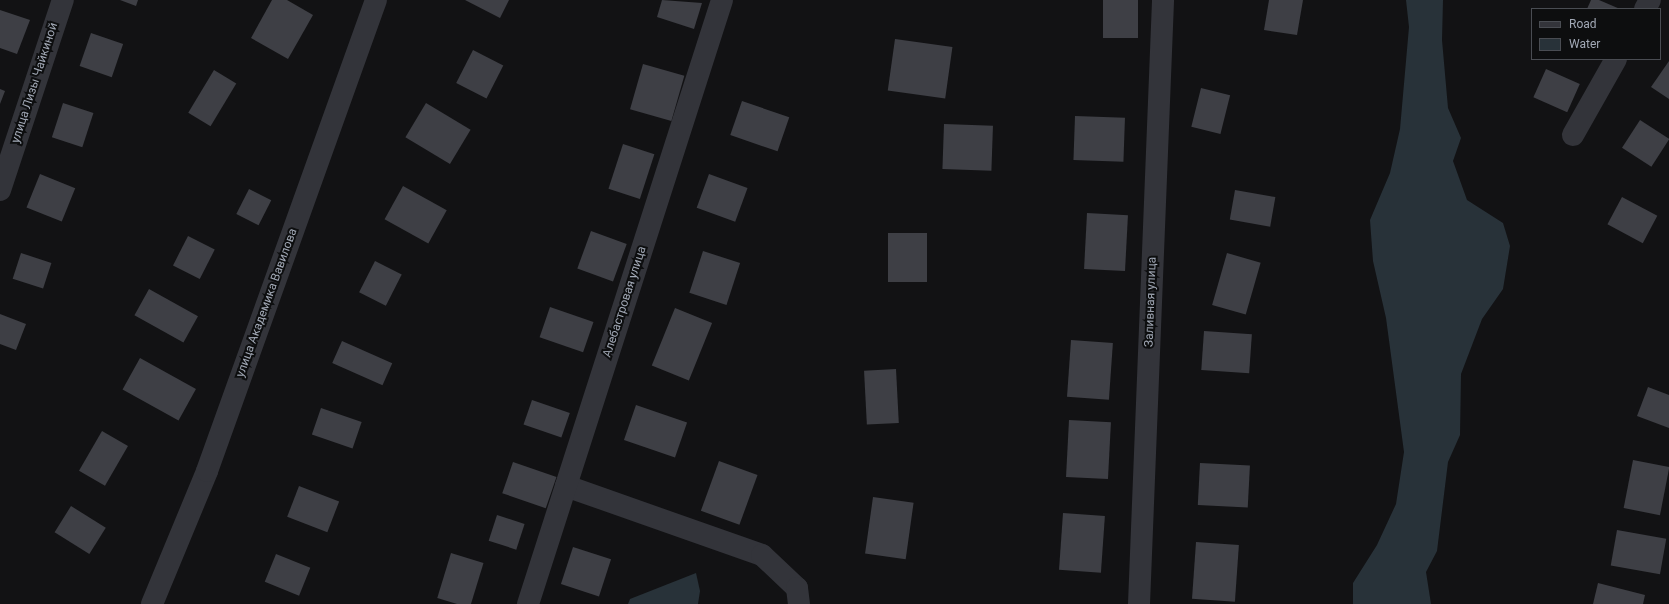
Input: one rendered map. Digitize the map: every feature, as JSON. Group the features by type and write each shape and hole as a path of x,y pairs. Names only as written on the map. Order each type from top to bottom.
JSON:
{"street":[{"name":"улица Лизы Чайкиной","path":"0,190 63,0"},
{"name":"улица Академика Вавилова","path":"152,604 207,471 376,0"},
{"name":"Алебастровая улица","path":"528,604 722,0"},
{"name":"Заливная улица","path":"1139,604 1163,0"},
{"path":"1573,135 1615,60"},
{"path":"566,486 762,555 797,588 799,604"}],"water":[{"path":"1406,0 1443,0 1442,40 1448,108 1461,138 1453,161 1467,200 1503,223 1510,246 1503,289 1482,319 1461,374 1460,435 1448,462 1437,551 1426,572 1431,604 1353,604 1353,583 1377,545 1396,504 1404,452 1386,318 1373,261 1370,220 1390,173 1400,129 1409,27"},
{"path":"696,573 700,591 698,604 628,604 630,599"}],"building":[{"path":"120,0 138,0 136,6"},
{"path":"272,0 287,0 313,15 288,59 251,38"},
{"path":"465,0 509,0 500,18"},
{"path":"662,0 702,3 694,29 657,17"},
{"path":"1103,0 1138,0 1138,38 1103,38"},
{"path":"1269,0 1303,0 1297,35 1264,30"},
{"path":"1591,0 1599,0 1618,8 1587,8"},
{"path":"0,10 30,20 17,54 0,48"},
{"path":"91,33 123,44 112,77 80,66"},
{"path":"895,39 952,47 945,99 888,90"},
{"path":"473,50 503,65 486,98 456,83"},
{"path":"1669,61 1669,99 1651,87"},
{"path":"643,64 684,76 671,121 630,109"},
{"path":"1546,69 1580,84 1567,112 1533,97"},
{"path":"214,70 236,83 211,126 188,113"},
{"path":"1201,88 1230,95 1220,134 1191,127"},
{"path":"0,89 5,91 0,104"},
{"path":"742,101 789,117 778,151 730,135"},
{"path":"63,103 93,113 82,147 52,137"},
{"path":"426,103 471,130 450,164 405,137"},
{"path":"1075,116 1125,118 1123,162 1073,160"},
{"path":"1640,120 1669,139 1651,167 1622,148"},
{"path":"944,124 993,126 991,171 942,169"},
{"path":"623,144 654,154 640,199 608,189"},
{"path":"40,174 75,188 62,222 27,207"},
{"path":"709,174 748,188 735,222 697,208"},
{"path":"403,186 447,210 428,243 385,219"},
{"path":"249,189 271,200 259,225 236,214"},
{"path":"1235,190 1275,197 1270,227 1230,220"},
{"path":"1622,197 1657,216 1643,243 1607,224"},
{"path":"1087,213 1128,215 1125,271 1084,269"},
{"path":"591,231 627,244 613,282 577,269"},
{"path":"888,233 927,233 927,282 888,282"},
{"path":"188,236 215,250 200,279 173,265"},
{"path":"703,251 740,263 726,305 689,293"},
{"path":"21,253 51,263 43,289 13,279"},
{"path":"1227,253 1261,263 1246,315 1212,305"},
{"path":"375,261 402,275 386,306 359,292"},
{"path":"149,289 198,316 183,342 134,315"},
{"path":"550,307 593,322 583,352 540,337"},
{"path":"675,308 712,323 689,380 652,365"},
{"path":"0,314 26,324 16,350 0,344"},
{"path":"1204,331 1252,334 1249,373 1201,370"},
{"path":"1071,340 1113,343 1109,400 1067,397"},
{"path":"342,341 392,363 382,385 332,363"},
{"path":"140,358 196,389 179,421 123,389"},
{"path":"896,369 899,423 867,425 864,371"},
{"path":"1648,387 1669,395 1669,428 1637,416"},
{"path":"532,400 570,413 561,438 524,425"},
{"path":"636,405 687,423 675,458 624,440"},
{"path":"321,408 362,422 353,448 312,434"},
{"path":"1069,420 1111,422 1108,479 1066,477"},
{"path":"102,431 128,446 105,486 79,471"},
{"path":"1633,460 1669,467 1660,515 1624,508"},
{"path":"719,461 758,475 739,525 701,511"},
{"path":"513,462 556,477 546,508 502,493"},
{"path":"1200,463 1250,466 1248,508 1198,505"},
{"path":"299,486 339,501 327,532 287,517"},
{"path":"873,497 914,503 906,559 865,553"},
{"path":"71,506 106,528 89,554 55,532"},
{"path":"1063,513 1105,516 1101,573 1059,570"},
{"path":"497,515 525,524 516,550 489,541"},
{"path":"1617,530 1666,539 1660,574 1611,565"},
{"path":"1196,542 1239,545 1235,602 1192,599"},
{"path":"573,547 611,559 599,596 561,584"},
{"path":"451,553 484,563 471,604 457,604 437,598"},
{"path":"276,554 310,568 299,596 265,582"},
{"path":"1598,583 1645,595 1643,604 1593,604"}]}
